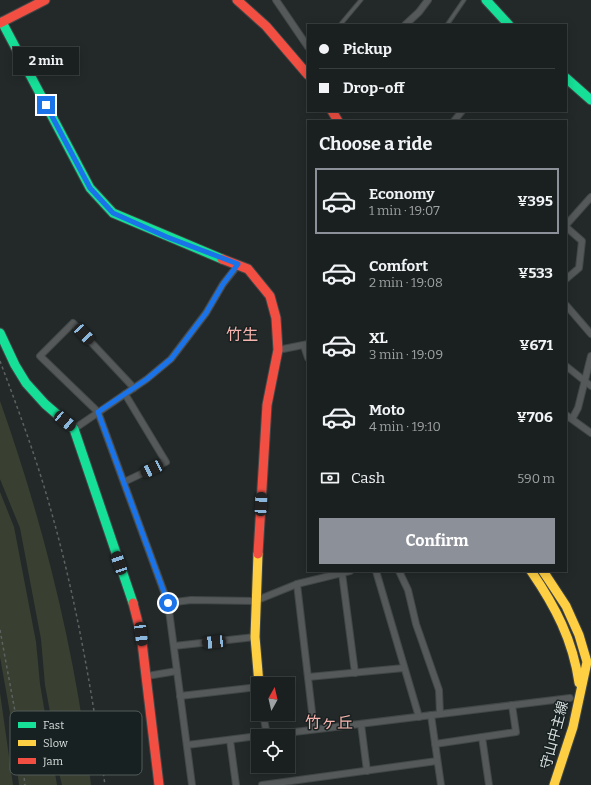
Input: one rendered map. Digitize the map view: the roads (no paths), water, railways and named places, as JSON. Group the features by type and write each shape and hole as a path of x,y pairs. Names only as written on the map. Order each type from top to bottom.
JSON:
{"street":[{"path":"237,0 266,26 305,65"},
{"path":"276,0 307,46"},
{"path":"406,24 419,12 428,0"},
{"path":"486,0 508,24"},
{"path":"43,1 1,23 90,188 113,213 248,269 270,296 276,318 278,350 267,405 255,601 255,637 258,677"},
{"path":"567,79 591,100"},
{"path":"455,120 461,112"},
{"path":"567,225 591,197"},
{"path":"567,227 582,241 579,268 567,278"},
{"path":"74,429 134,388 171,359 206,313 223,284 238,264"},
{"path":"567,306 591,334"},
{"path":"134,388 73,323 40,356 98,412 168,603 192,785"},
{"path":"0,333 20,375 56,414 74,429 134,605 141,634 159,785"},
{"path":"278,350 306,345"},
{"path":"572,419 578,408 591,356"},
{"path":"567,367 591,386"},
{"path":"124,482 166,462 125,394"},
{"path":"567,416 591,433"},
{"path":"168,603 191,600 255,601 297,584 346,572"},
{"path":"376,572 419,717"},
{"path":"399,572 408,590 416,624 439,690 440,714"},
{"name":"守山中主線","path":"533,572 558,612 569,637 577,662 580,693"},
{"name":"守山中主線","path":"544,572 566,606 587,662 573,727 554,785"},
{"path":"342,573 355,673"},
{"path":"297,584 314,729"},
{"path":"174,646 255,637"},
{"path":"308,678 404,668"},
{"path":"147,676 177,670"},
{"path":"180,696 251,688"},
{"path":"295,732 570,698"},
{"path":"435,744 516,732 512,705"},
{"path":"431,715 441,785"},
{"path":"361,724 367,771"},
{"path":"187,745 251,737"},
{"path":"482,737 489,785"},
{"path":"230,740 236,785"},
{"path":"262,785 437,762"},
{"path":"317,778 318,785"}],"lane":[{"path":"341,24 361,0"},
{"path":"448,24 464,0"}],"district":[{"name":"竹生","path":"242,334"},
{"name":"竹ヶ丘","path":"329,722"}]}
